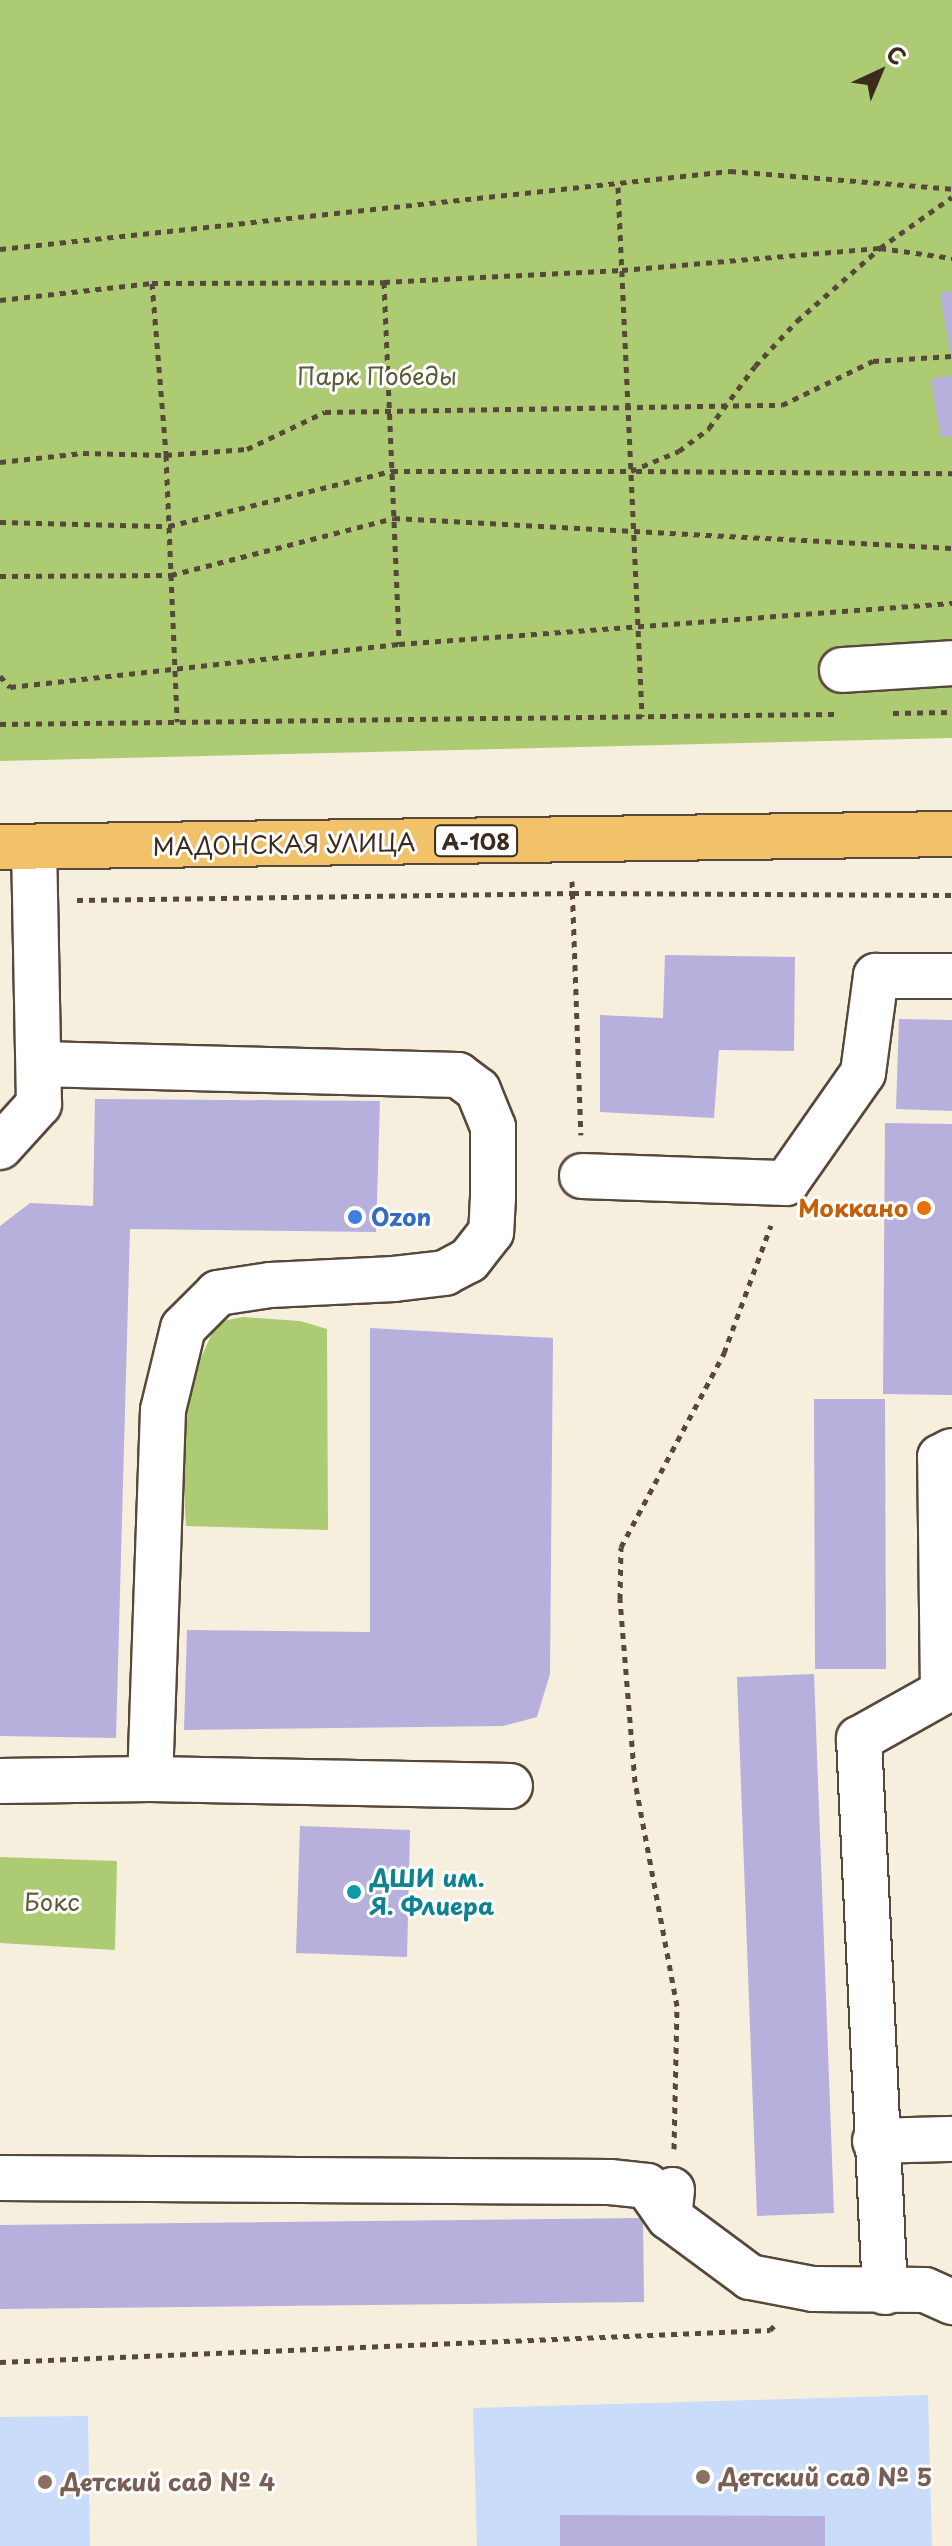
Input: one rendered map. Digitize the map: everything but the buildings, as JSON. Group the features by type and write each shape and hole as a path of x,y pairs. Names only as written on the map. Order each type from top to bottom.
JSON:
{"highway":[{"name":"МАДОНСКАЯ УЛИЦА","path":"17,847 952,834"}],"lane":[{"path":"842,670 952,663"},
{"path":"0,1147 39,1104 37,901 17,847"},
{"path":"582,1176 786,1183 863,1073 876,976 952,976"},
{"path":"39,1064 458,1075 478,1090 493,1127 491,1232 469,1260 445,1273 394,1279 270,1285 218,1293 183,1328 163,1410 150,1779"},
{"path":"885,2292 875,2141 859,1739 943,1692 940,1457 952,1451"},
{"path":"0,1781 150,1779 510,1786"},
{"path":"875,2141 952,2139"},
{"path":"0,2178 610,2182 647,2186 671,2196 750,2277 813,2289 925,2290 952,2302"}],"path":[{"path":"0,249 618,187 730,171 952,189"},
{"path":"618,187 642,716"},
{"path":"631,471 679,451 709,428 797,321 880,248 952,197"},
{"path":"0,300 152,283 384,282 622,270 880,248 952,258"},
{"path":"384,282 399,644"},
{"path":"152,283 166,455 177,722"},
{"path":"0,462 83,453 166,455 247,449 325,412 628,410 782,405 873,361 952,356"},
{"path":"0,522 169,526 392,471 952,473"},
{"path":"0,576 171,575 394,518 952,548"},
{"path":"0,676 10,687 399,644 952,603"},
{"path":"890,713 952,712"},
{"path":"0,724 844,714"},
{"path":"572,840 582,1176"},
{"path":"37,901 573,893 952,895"},
{"path":"671,2196 677,2006 635,1782 620,1599 621,1547 724,1353 786,1183"},
{"path":"0,2362 770,2330 813,2289"}],"shaded area":[{"name":"Детский сад № 5","path":"928,2395 932,2546 477,2546 473,2408"},
{"name":"Детский сад № 4","path":"88,2416 90,2546 0,2546 0,2417"}],"green space":[{"name":"Парк Победы","path":"0,0 952,0 952,738 0,761"},
{"path":"243,1317 300,1321 327,1329 328,1530 186,1526 179,1407 217,1322"},
{"name":"Бокс","path":"0,1857 117,1861 115,1950 0,1943"}],"place":[{"name":"Моккано","path":"924,1208"},
{"name":"Ozon","path":"355,1217"},
{"name":"ДШИ им. Я. Флиера","path":"354,1892"},
{"name":"Детский сад № 5","path":"703,2477"},
{"name":"Детский сад № 4","path":"45,2482"}]}
